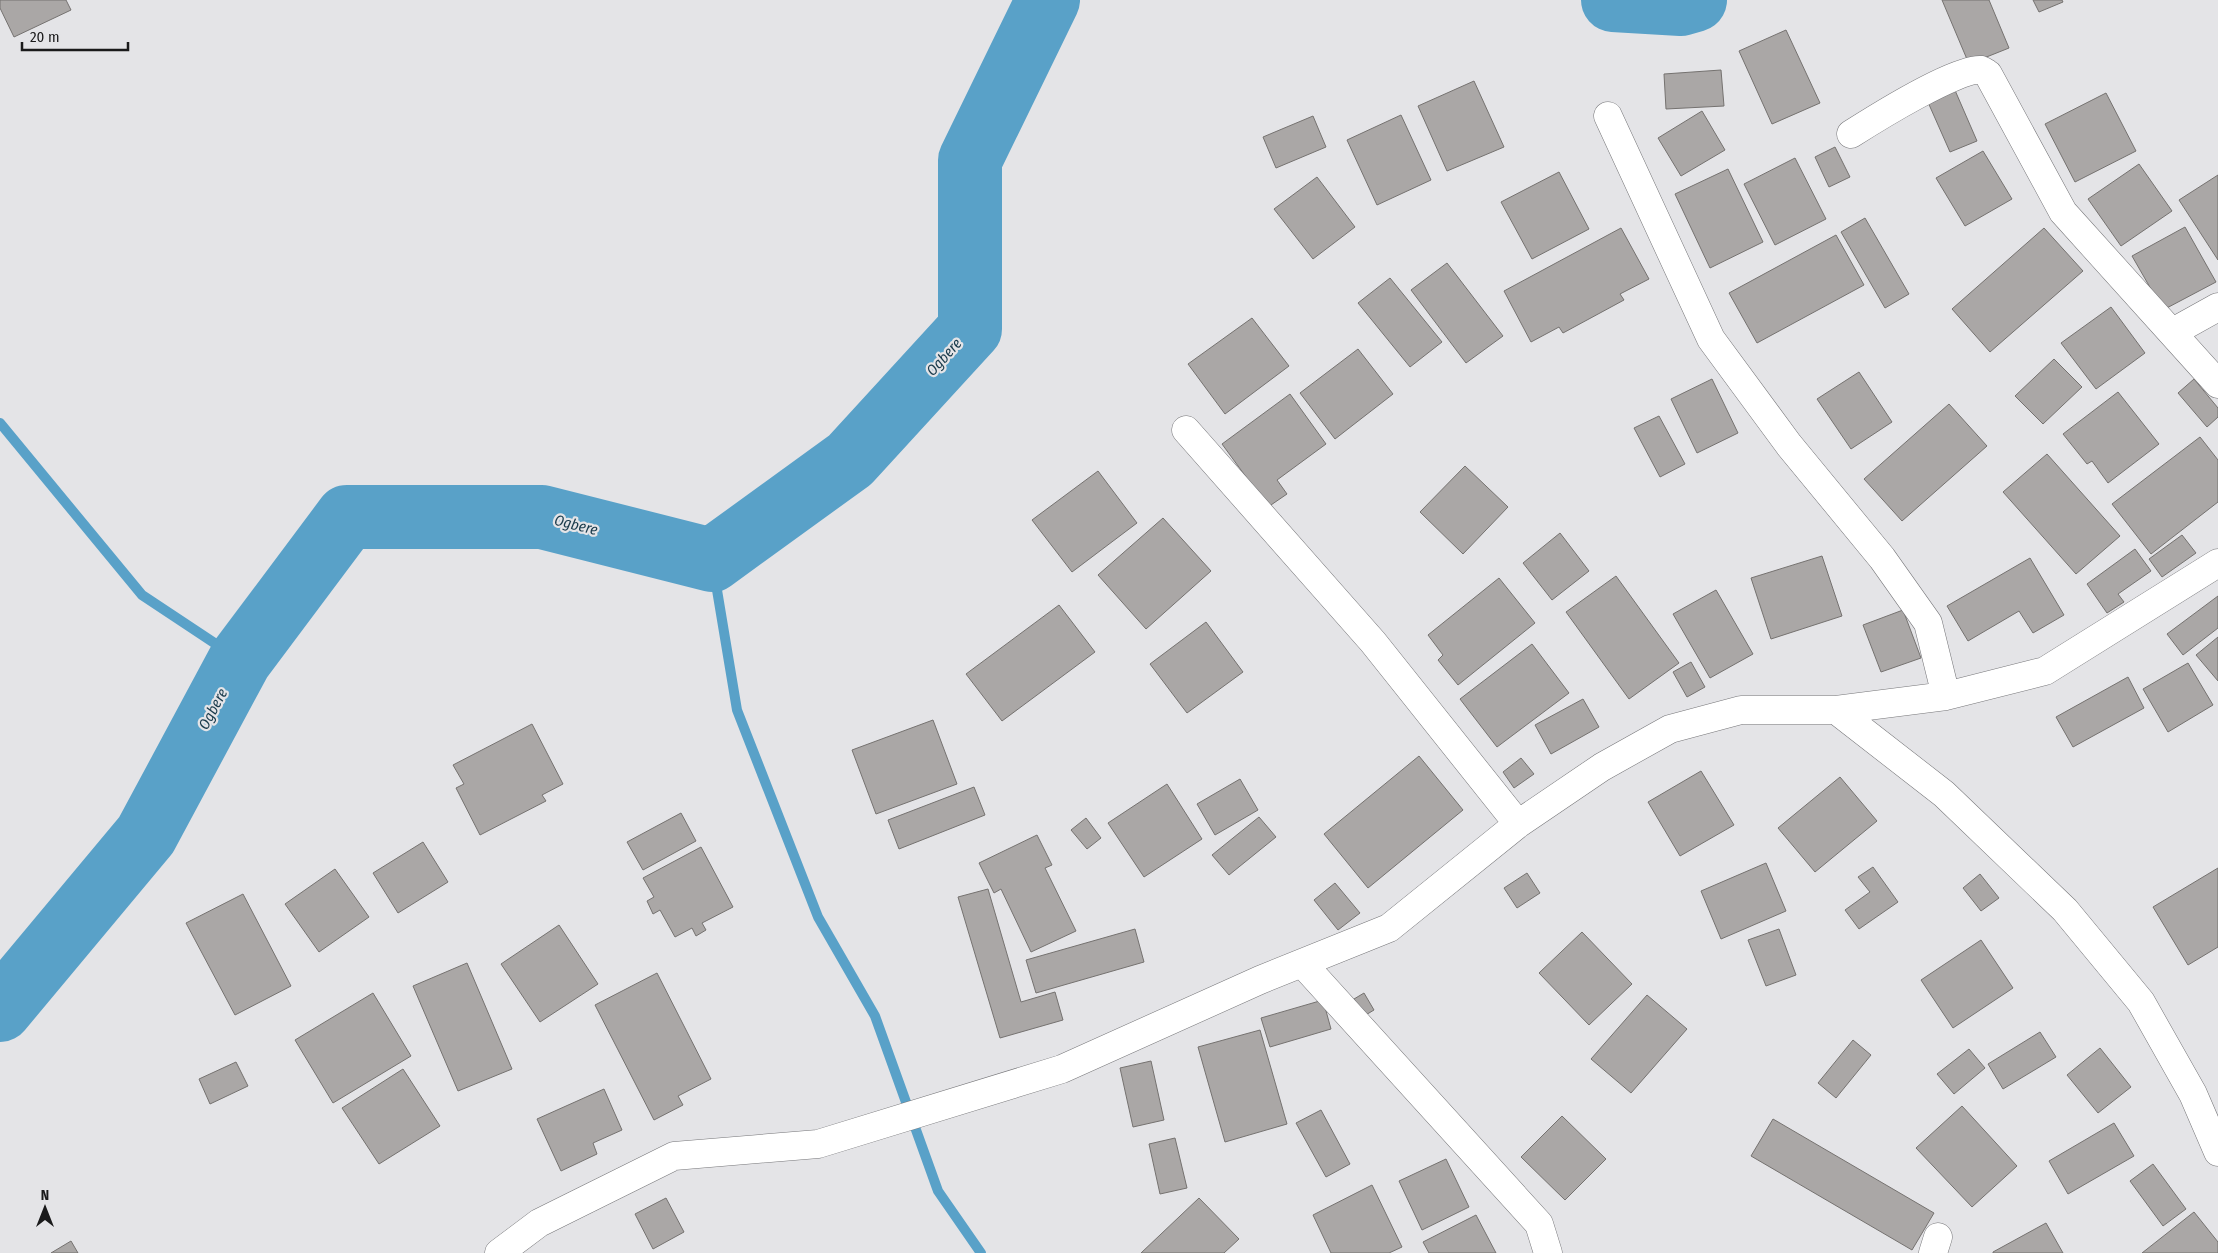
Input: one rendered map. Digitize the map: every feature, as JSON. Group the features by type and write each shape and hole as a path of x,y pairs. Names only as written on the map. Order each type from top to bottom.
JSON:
{"street":[{"path":"1852,134 1934,87 1980,70 1988,74 2063,212 2218,384"},
{"path":"1608,116 1711,339 1789,445 1882,558 1928,623 1946,696"},
{"path":"2173,332 2218,307"},
{"path":"1186,430 1373,642 1518,824"},
{"path":"499,1253 539,1223 674,1156 818,1144 1062,1069 1302,963 1390,928 1518,824 1602,767 1670,729 1741,710 1836,710 1946,696 2045,671 2218,563"},
{"path":"1836,710 1944,794 2065,910 2141,1002 2193,1094 2218,1152"},
{"path":"1302,963 1539,1224 1548,1253"}],"building":[{"path":"0,0 66,0 71,10 14,37 0,8"},
{"path":"1942,0 1989,0 2009,48 1969,64"},
{"path":"2033,0 2062,0 2063,2 2039,12"},
{"path":"1786,30 1820,103 1772,124 1739,51"},
{"path":"1721,70 1724,106 1666,109 1664,74"},
{"path":"1474,81 1504,147 1447,171 1418,106"},
{"path":"1954,88 1977,141 1950,152 1927,100"},
{"path":"2106,93 2136,151 2075,182 2045,124"},
{"path":"1702,111 1725,150 1681,176 1658,138"},
{"path":"1401,115 1431,180 1377,205 1347,140"},
{"path":"1313,116 1326,147 1276,168 1263,137"},
{"path":"1835,147 1850,177 1829,187 1815,157"},
{"path":"1983,151 2012,199 1965,226 1936,178"},
{"path":"1795,158 1826,219 1775,245 1744,184"},
{"path":"2139,164 2172,211 2121,246 2088,199"},
{"path":"1728,169 1763,242 1710,268 1675,194"},
{"path":"1559,172 1589,229 1532,259 1501,202"},
{"path":"2218,175 2218,260 2179,200"},
{"path":"1317,177 1355,227 1313,259 1274,209"},
{"path":"1865,218 1909,294 1885,308 1841,232"},
{"path":"2185,227 2216,282 2163,310 2132,256"},
{"path":"1621,228 1649,279 1620,294 1624,300 1563,333 1559,327 1531,342 1504,291"},
{"path":"2044,228 2083,271 1990,352 1952,309"},
{"path":"1836,235 1864,285 1757,343 1729,293"},
{"path":"1447,263 1503,336 1466,363 1411,290"},
{"path":"1390,278 1442,342 1410,367 1358,303"},
{"path":"2111,307 2145,353 2096,389 2061,343"},
{"path":"1252,318 1289,366 1225,414 1188,364"},
{"path":"1358,349 1393,394 1335,439 1300,393"},
{"path":"2054,359 2082,387 2043,424 2015,396"},
{"path":"1859,372 1892,422 1851,449 1817,399"},
{"path":"1712,379 1738,433 1697,453 1671,399"},
{"path":"2194,379 2218,408 2218,417 2207,427 2178,393"},
{"path":"2118,392 2159,444 2108,483 2092,461 2087,464 2063,434"},
{"path":"1290,394 1326,444 1277,480 1287,494 1268,507 1222,444"},
{"path":"1949,404 1987,446 1902,521 1864,479"},
{"path":"1659,416 1685,464 1660,477 1634,428"},
{"path":"2200,437 2218,460 2218,502 2151,554 2112,504"},
{"path":"2047,454 2120,536 2076,574 2003,492"},
{"path":"1465,466 1508,507 1463,554 1420,512"},
{"path":"1098,471 1137,523 1072,572 1032,520"},
{"path":"1163,518 1211,571 1146,629 1098,575"},
{"path":"1560,533 1589,571 1552,600 1523,563"},
{"path":"2182,535 2196,553 2162,577 2149,559"},
{"path":"2135,549 2151,571 2118,594 2124,602 2107,613 2087,584"},
{"path":"1822,556 1842,616 1771,639 1751,578"},
{"path":"2030,558 2064,615 2033,633 2019,611 1968,641 1947,606"},
{"path":"1616,576 1679,663 1629,699 1566,612"},
{"path":"1499,578 1535,623 1458,685 1438,660 1443,655 1428,635"},
{"path":"1716,590 1753,654 1710,678 1673,614"},
{"path":"2218,596 2218,628 2183,655 2167,634"},
{"path":"1059,605 1095,652 1002,721 966,674"},
{"path":"1903,610 1921,658 1881,672 1863,625"},
{"path":"1206,622 1243,672 1187,713 1150,664"},
{"path":"2218,637 2218,681 2196,655"},
{"path":"1532,644 1569,693 1497,747 1460,699"},
{"path":"1691,662 1705,687 1687,697 1673,672"},
{"path":"2188,663 2213,705 2168,732 2143,689"},
{"path":"2128,677 2144,708 2073,747 2056,717"},
{"path":"1583,699 1599,727 1551,754 1535,725"},
{"path":"933,720 957,784 876,814 852,750"},
{"path":"532,724 563,784 542,795 546,801 480,835 456,788 464,784 453,765"},
{"path":"1419,756 1463,810 1368,888 1324,834"},
{"path":"1521,758 1534,774 1514,788 1503,772"},
{"path":"1701,771 1734,825 1680,856 1648,802"},
{"path":"1840,777 1877,821 1815,872 1778,828"},
{"path":"1240,779 1258,810 1215,835 1197,804"},
{"path":"1167,784 1202,839 1144,877 1108,823"},
{"path":"974,787 985,815 899,849 888,820"},
{"path":"681,813 696,841 643,870 627,842"},
{"path":"1259,817 1276,837 1229,875 1212,855"},
{"path":"1086,818 1101,838 1087,849 1071,830"},
{"path":"1037,835 1052,865 1045,868 1076,931 1031,952 1001,889 994,893 979,863"},
{"path":"423,842 448,882 398,913 373,873"},
{"path":"701,847 733,907 702,923 706,930 696,936 692,928 675,937 660,910 653,914 647,901 654,897 643,878"},
{"path":"1766,863 1786,911 1721,939 1701,891"},
{"path":"1873,867 1898,902 1859,929 1845,910 1870,892 1858,877"},
{"path":"2218,868 2218,947 2188,965 2153,907"},
{"path":"335,869 369,917 319,952 285,904"},
{"path":"1527,873 1540,893 1517,908 1504,888"},
{"path":"1980,874 1999,898 1981,911 1963,888"},
{"path":"1335,883 1360,913 1338,930 1314,900"},
{"path":"988,889 1021,1002 1055,992 1063,1020 1000,1038 958,897"},
{"path":"243,894 291,986 235,1015 186,923"},
{"path":"559,925 598,984 540,1022 501,964"},
{"path":"1135,929 1144,962 1036,993 1026,960"},
{"path":"1779,929 1796,975 1766,986 1748,940"},
{"path":"1582,932 1632,984 1589,1025 1539,973"},
{"path":"1981,940 2013,988 1953,1028 1921,980"},
{"path":"467,963 512,1069 458,1091 413,986"},
{"path":"657,973 711,1079 678,1096 683,1105 654,1120 595,1005"},
{"path":"373,993 411,1056 333,1103 295,1040"},
{"path":"1364,993 1374,1010 1364,1016 1354,999"},
{"path":"1647,995 1687,1029 1631,1093 1591,1059"},
{"path":"1323,1000 1331,1029 1270,1047 1261,1018"},
{"path":"1260,1030 1287,1124 1225,1142 1198,1047"},
{"path":"2040,1032 2056,1057 2003,1089 1988,1064"},
{"path":"1853,1040 1871,1055 1836,1098 1818,1083"},
{"path":"2100,1048 2131,1087 2098,1113 2067,1075"},
{"path":"1969,1049 1985,1068 1954,1094 1937,1074"},
{"path":"1151,1061 1164,1120 1133,1127 1120,1068"},
{"path":"236,1062 248,1086 210,1104 199,1079"},
{"path":"403,1069 440,1126 379,1164 342,1108"},
{"path":"604,1089 622,1130 593,1143 597,1154 561,1171 537,1119"},
{"path":"1962,1106 2017,1166 1972,1207 1916,1148"},
{"path":"1321,1110 1350,1164 1326,1177 1296,1123"},
{"path":"1562,1116 1606,1159 1565,1200 1521,1157"},
{"path":"1773,1119 1934,1213 1912,1250 1751,1156"},
{"path":"2114,1123 2134,1156 2068,1194 2049,1161"},
{"path":"1175,1138 1187,1188 1160,1194 1149,1144"},
{"path":"1446,1159 1469,1207 1422,1230 1399,1181"},
{"path":"2153,1164 2186,1209 2163,1226 2130,1181"},
{"path":"1372,1185 1402,1247 1389,1253 1331,1253 1313,1215"},
{"path":"666,1198 684,1232 653,1249 635,1214"},
{"path":"1199,1198 1239,1239 1224,1253 1141,1253"},
{"path":"2194,1212 2218,1242 2218,1253 2142,1253"},
{"path":"1476,1215 1496,1253 1429,1253 1423,1242"},
{"path":"2046,1223 2063,1253 1993,1253 1993,1252"},
{"path":"71,1241 78,1253 51,1253"}],"waterway":[{"name":"Ogbere","path":"0,1010 146,835 240,660 347,517 542,517 712,560 850,460 970,329 970,160 1048,0"},
{"name":"Ogbere","path":"1613,0 1681,4 1695,0"},
{"path":"0,423 142,595 240,660"},
{"path":"712,560 737,710 818,917 875,1016 938,1191 981,1253"}]}
